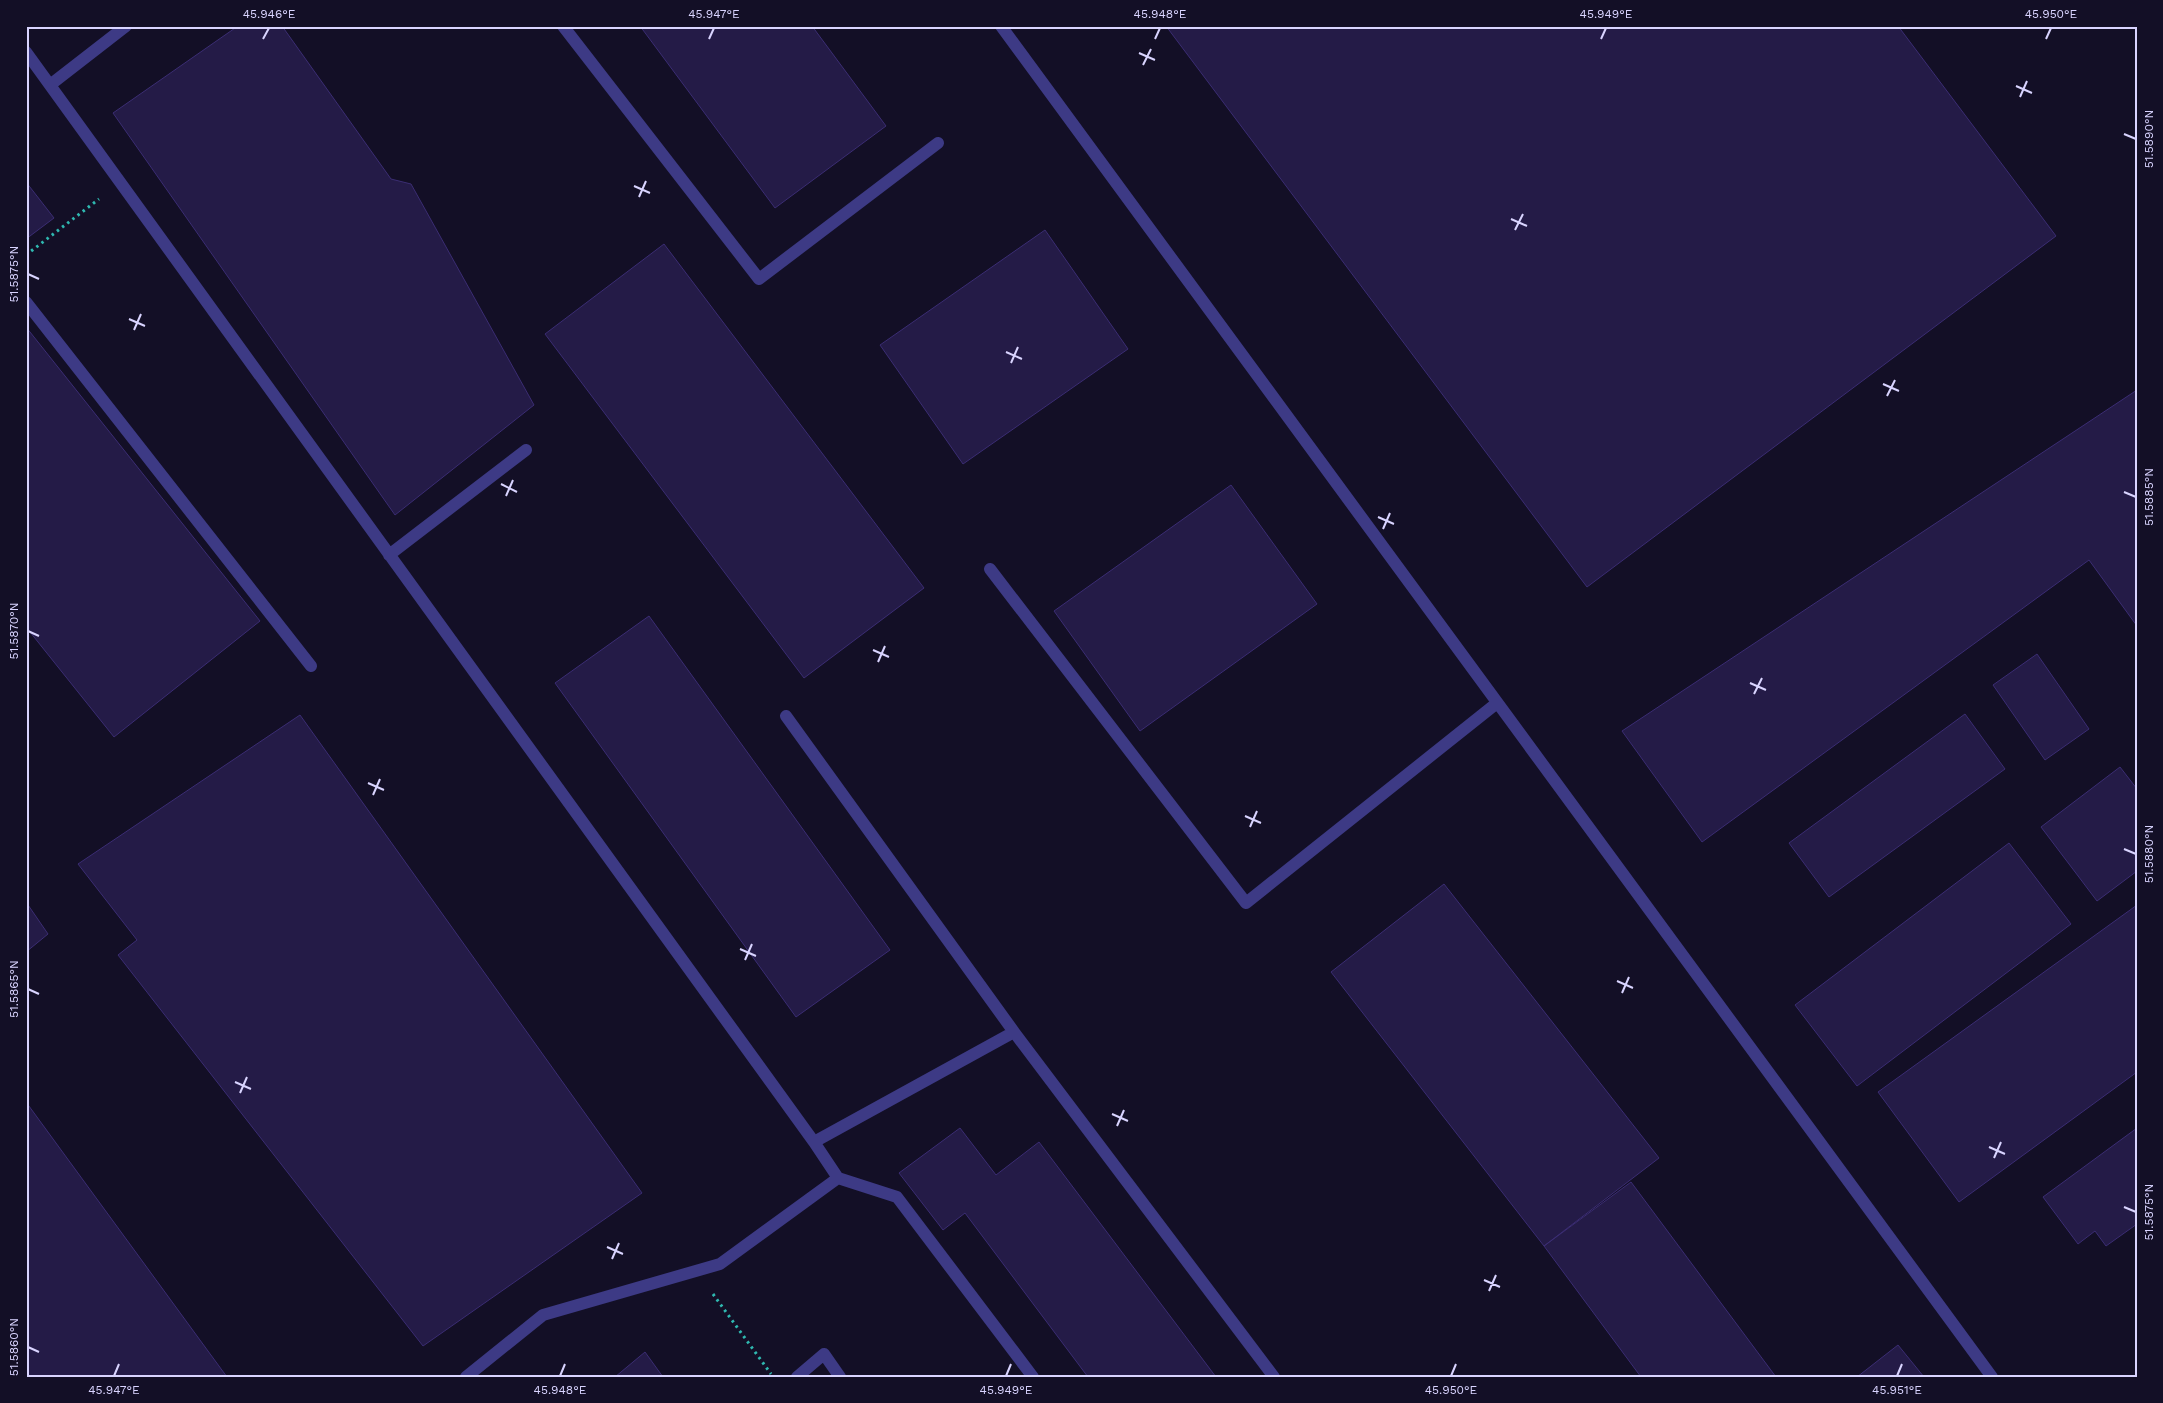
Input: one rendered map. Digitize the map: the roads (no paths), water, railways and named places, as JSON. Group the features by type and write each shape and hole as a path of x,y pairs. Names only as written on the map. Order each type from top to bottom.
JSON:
{"lane":[{"path":"50,84 126,26"},
{"path":"563,26 759,279 938,142"},
{"path":"1001,26 1992,1377"},
{"path":"26,52 814,1142 838,1178 897,1197 1033,1377"},
{"path":"26,302 311,666"},
{"path":"389,555 526,450"},
{"path":"990,569 1246,903 1497,703"},
{"path":"786,716 1014,1032 1274,1377"},
{"path":"814,1142 1014,1032"},
{"path":"466,1377 543,1315 720,1264 838,1178"},
{"path":"797,1377 824,1354 840,1377"}]}
